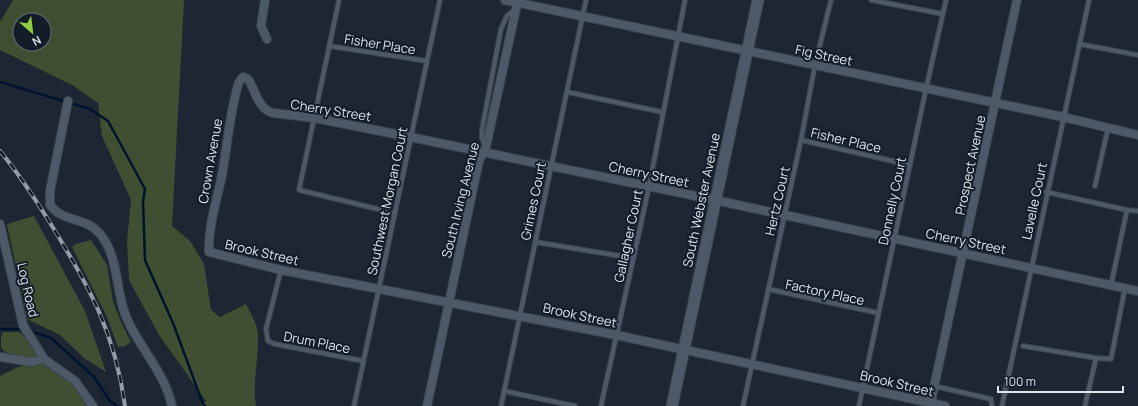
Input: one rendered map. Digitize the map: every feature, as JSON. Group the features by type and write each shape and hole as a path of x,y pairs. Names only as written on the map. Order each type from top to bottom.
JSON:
{"street":[{"path":"265,0 260,19 261,26 267,39"},
{"name":"South Webster Avenue","path":"672,406 758,0"},
{"name":"Prospect Avenue","path":"930,405 1017,0"},
{"name":"Fig Street","path":"513,2 1062,117 1138,135"},
{"name":"South Irving Avenue","path":"427,406 479,161 485,149 513,2"},
{"name":"Cherry Street","path":"243,78 250,82 258,100 268,112 315,118 410,137 485,149 551,166 895,238 1138,291"},
{"name":"Crown Avenue","path":"209,252 212,217 223,168 226,136 237,86 243,78"},
{"path":"68,102 50,191 50,205 59,214 86,222 92,226 105,240 112,254 126,315 165,384 172,406"},
{"name":"Log Road","path":"0,224 23,325 44,359 75,381 93,406"},
{"name":"Brook Street","path":"209,252 281,270 520,315 752,363 930,405 945,406"},
{"path":"0,357 31,362 44,359"}],"lane":[{"path":"338,0 299,190 394,213"},
{"name":"Southwest Morgan Court","path":"354,406 440,0"},
{"name":"Grimes Court","path":"500,406 586,0"},
{"name":"Gallagher Court","path":"601,406 649,187 662,112 685,0"},
{"name":"Hertz Court","path":"743,406 801,140 815,65 831,0"},
{"path":"871,0 943,14"},
{"name":"Donnelly Court","path":"859,406 946,0"},
{"name":"Lavelle Court","path":"1002,406 1062,117 1089,0"},
{"path":"1079,44 1138,55"},
{"name":"Fisher Place","path":"329,46 427,61"},
{"path":"567,92 662,112"},
{"path":"1095,186 1108,128"},
{"name":"Fisher Place","path":"801,140 910,166"},
{"path":"1046,192 1127,210 1138,210"},
{"path":"1111,285 1127,210"},
{"path":"535,242 633,258"},
{"name":"Drum Place","path":"281,270 266,329 268,341 275,344 363,361"},
{"path":"1023,346 1096,358 1111,359 1126,288"},
{"name":"Factory Place","path":"768,289 878,313"},
{"path":"1085,406 1096,358"},
{"path":"934,386 991,400 992,406"},
{"path":"504,391 575,406"}],"green space":[{"path":"13,0 184,0 172,226 190,241 204,264 211,310 220,317 246,304 254,320 258,336 258,354 255,379 256,406 200,406 206,401 159,335 129,280 127,241 131,200 102,136 98,103 72,85 0,50 0,22"},
{"path":"34,216 85,311 106,372 84,358 60,335 27,319 7,224"},
{"path":"91,240 107,265 113,302 131,342 125,346 118,347 107,317 72,247 76,244"},
{"path":"3,332 19,332 25,337 39,358 18,358 5,352 1,348 1,337"},
{"path":"43,362 78,389 91,406 0,406 0,376 18,367"}],"waterway":[{"path":"0,82 90,109 108,121 145,189 143,201 145,260 173,323 205,406"},
{"path":"0,329 23,329"},
{"path":"28,330 51,338 94,377 110,401 117,406"}],"railway":[{"path":"0,151 21,178 40,207 66,249 89,291 108,333 121,380 125,406"}]}
